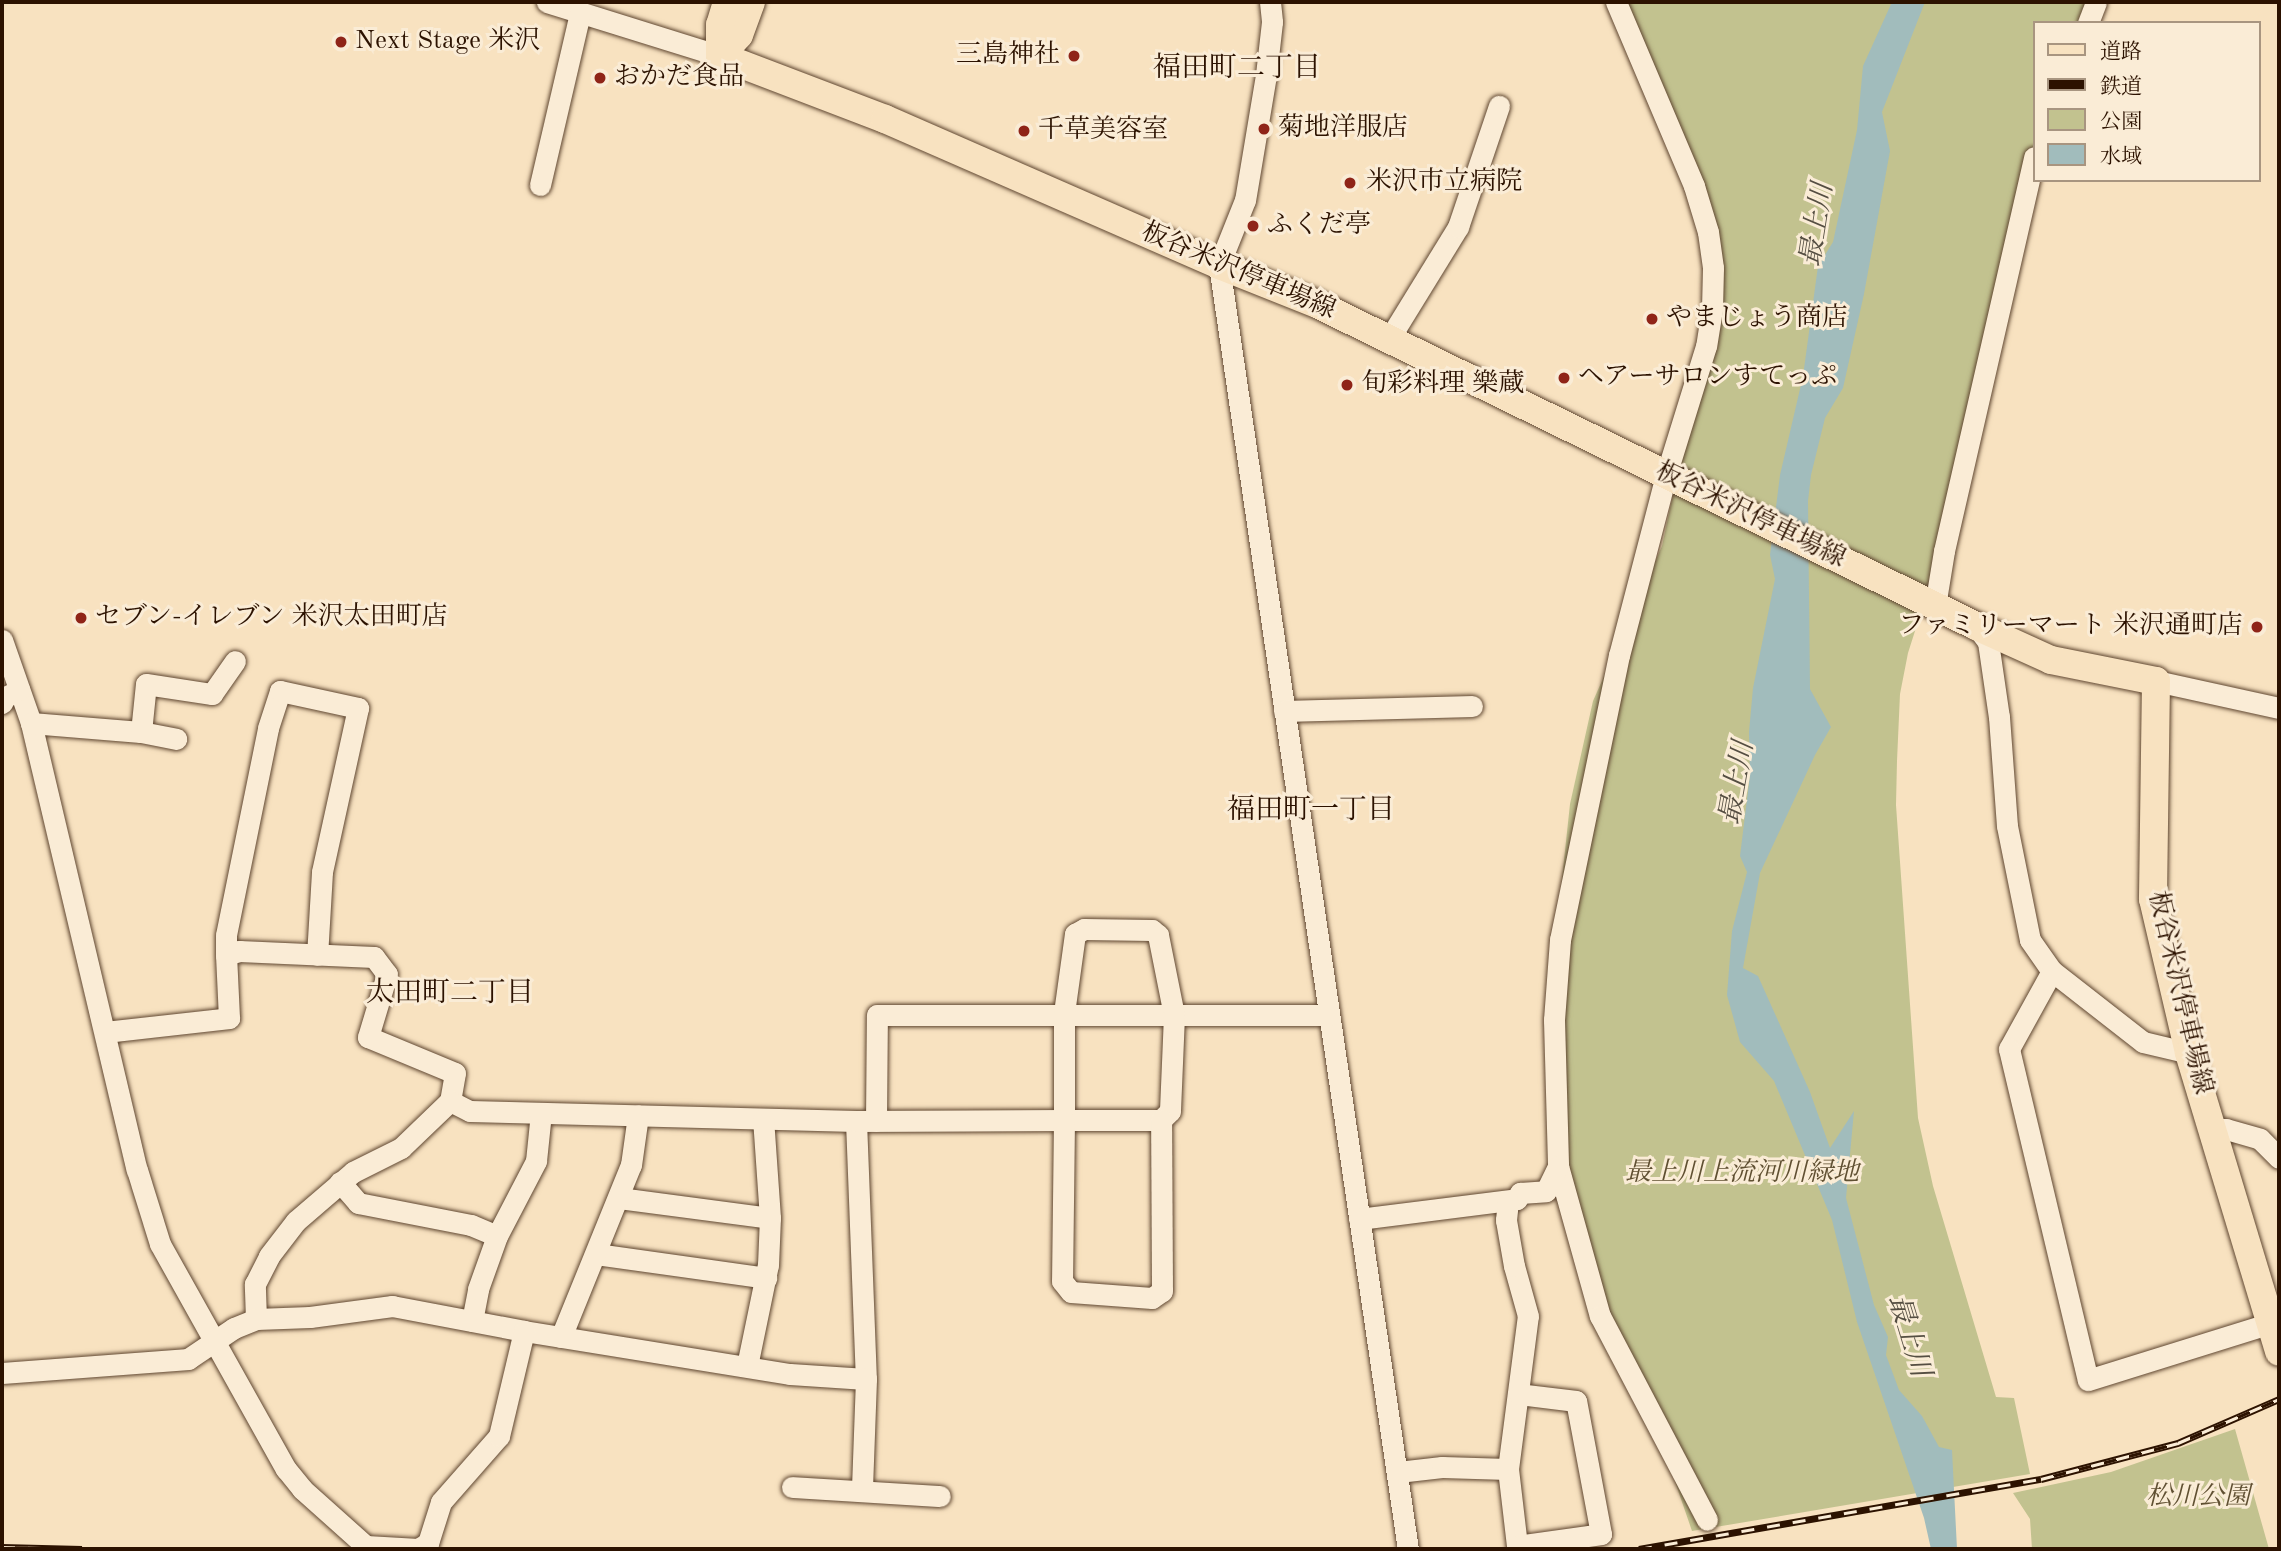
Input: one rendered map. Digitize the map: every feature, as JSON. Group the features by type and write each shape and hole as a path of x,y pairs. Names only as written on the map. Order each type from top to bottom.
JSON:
{"main road":[{"path":"720,56 720,25 727,2"},
{"path":"720,56 739,35 751,2"},
{"name":"板谷米沢停車場線","path":"720,56 886,119 1219,265 1317,304 1976,626 2051,660 2156,681 2153,899 2189,1053 2210,1129 2279,1352"}],"street":[{"path":"547,2 720,56"},
{"path":"1270,2 1272,22 1266,75 1245,200 1219,265 1408,1549"},
{"path":"1616,2 1694,186 1708,232 1713,268 1706,346 1675,479 1619,655 1560,940 1554,1020 1558,1166 1600,1316 1707,1520"},
{"path":"2089,21 2096,2"},
{"path":"540,185 580,13"},
{"path":"1389,340 1458,227 1499,106"},
{"path":"1928,602 1944,551 2032,166"},
{"path":"1976,626 1988,642 1999,718 2007,826 2030,940 2052,971 2143,1042 2189,1053"},
{"path":"2,640 10,697 31,723 149,1216 170,1265 286,1469 302,1489 368,1548 418,1549 428,1543 441,1502 499,1436 524,1331"},
{"path":"141,732 146,684 212,694 235,661"},
{"path":"2156,681 2279,708"},
{"path":"105,1032 229,1018 226,935 268,728 280,691 358,708 322,872 317,955"},
{"path":"1284,711 1472,706"},
{"path":"31,723 141,732 176,738"},
{"path":"450,1101 470,1111 763,1119 866,1121 1064,1120 1161,1120 1170,1111 1174,1014 1158,935 1152,930 1139,929 1084,929 1075,934 1064,1013 1064,1120 1062,1281 1071,1292 1152,1298 1162,1291 1161,1120"},
{"path":"226,955 239,951 374,957 387,974 369,1037 455,1073 450,1101 401,1148 353,1172 296,1221 269,1256 255,1284 256,1319"},
{"path":"2052,971 2009,1049 2088,1380 2271,1323"},
{"path":"862,1490 866,1379 866,1121 877,1015 1329,1015"},
{"path":"472,1321 478,1289 497,1236 536,1161 541,1113"},
{"path":"561,1337 631,1166 638,1115"},
{"path":"747,1366 766,1279 770,1218 763,1119"},
{"path":"2210,1129 2226,1129 2260,1139 2279,1158"},
{"path":"1359,1219 1517,1199 1520,1193 1546,1191 1558,1166"},
{"path":"340,1182 358,1203 471,1225 497,1236"},
{"path":"619,1198 770,1218"},
{"path":"1508,1201 1506,1220 1514,1266 1528,1316 1508,1469 1517,1546 1601,1534 1576,1401 1519,1394"},
{"path":"596,1254 766,1279"},
{"path":"2,1373 188,1359 234,1328 256,1319 310,1317 392,1306 524,1331 790,1374 866,1379"},
{"path":"1398,1472 1442,1467 1508,1469"},
{"path":"792,1487 940,1496"}],"green space":[{"name":"最上川上流河川緑地","path":"1621,2 2089,2 2082,21 2032,21 2032,156 1929,587 1908,653 1900,694 1897,761 1896,805 1918,1118 1933,1186 1996,1397 2014,1398 2030,1474 1692,1531 1662,1444 1557,1202 1547,1019 1570,804 1593,701 1662,546 1721,268"},
{"name":"松川公園","path":"2235,1429 2269,1549 2032,1549 2030,1519 2013,1493 2111,1472"}],"water":[{"path":"1892,2 1925,2 1882,112 1890,151 1864,294 1843,388 1825,418 1811,475 1808,501 1810,689 1831,727 1815,755 1760,873 1743,968 1758,976 1810,1092 1830,1148 1854,1111 1846,1198 1874,1305 1888,1337 1886,1355 1899,1390 1922,1416 1939,1447 1952,1450 1957,1549 1931,1549 1924,1518 1857,1322 1832,1220 1774,1081 1740,1042 1727,995 1732,931 1747,872 1740,856 1750,775 1749,732 1753,688 1775,579 1770,555 1780,475 1803,376 1818,266 1833,242 1857,130 1863,66"}],"railway":[{"path":"1639,1549 2041,1479 2178,1443 2279,1399"},
{"path":"2,1547 82,1549"}],"place":[{"name":"Next Stage 米沢","path":"341,42"},
{"name":"三島神社","path":"1074,56"},
{"name":"おかだ食品","path":"600,78"},
{"name":"菊地洋服店","path":"1264,129"},
{"name":"千草美容室","path":"1024,131"},
{"name":"米沢市立病院","path":"1350,183"},
{"name":"ふくだ亭","path":"1253,226"},
{"name":"やまじょう商店","path":"1652,319"},
{"name":"ヘアーサロンすてっぷ","path":"1564,378"},
{"name":"旬彩料理 樂蔵","path":"1347,385"},
{"name":"セブン-イレブン 米沢太田町店","path":"81,618"},
{"name":"ファミリーマート 米沢通町店","path":"2257,627"}],"district":[{"name":"福田町二丁目","path":"1237,69"},
{"name":"福田町一丁目","path":"1311,811"},
{"name":"太田町二丁目","path":"450,994"}],"water label":[{"name":"最上川","path":"1818,225"},
{"name":"最上川","path":"1738,783"},
{"name":"最上川","path":"1908,1336"}]}
